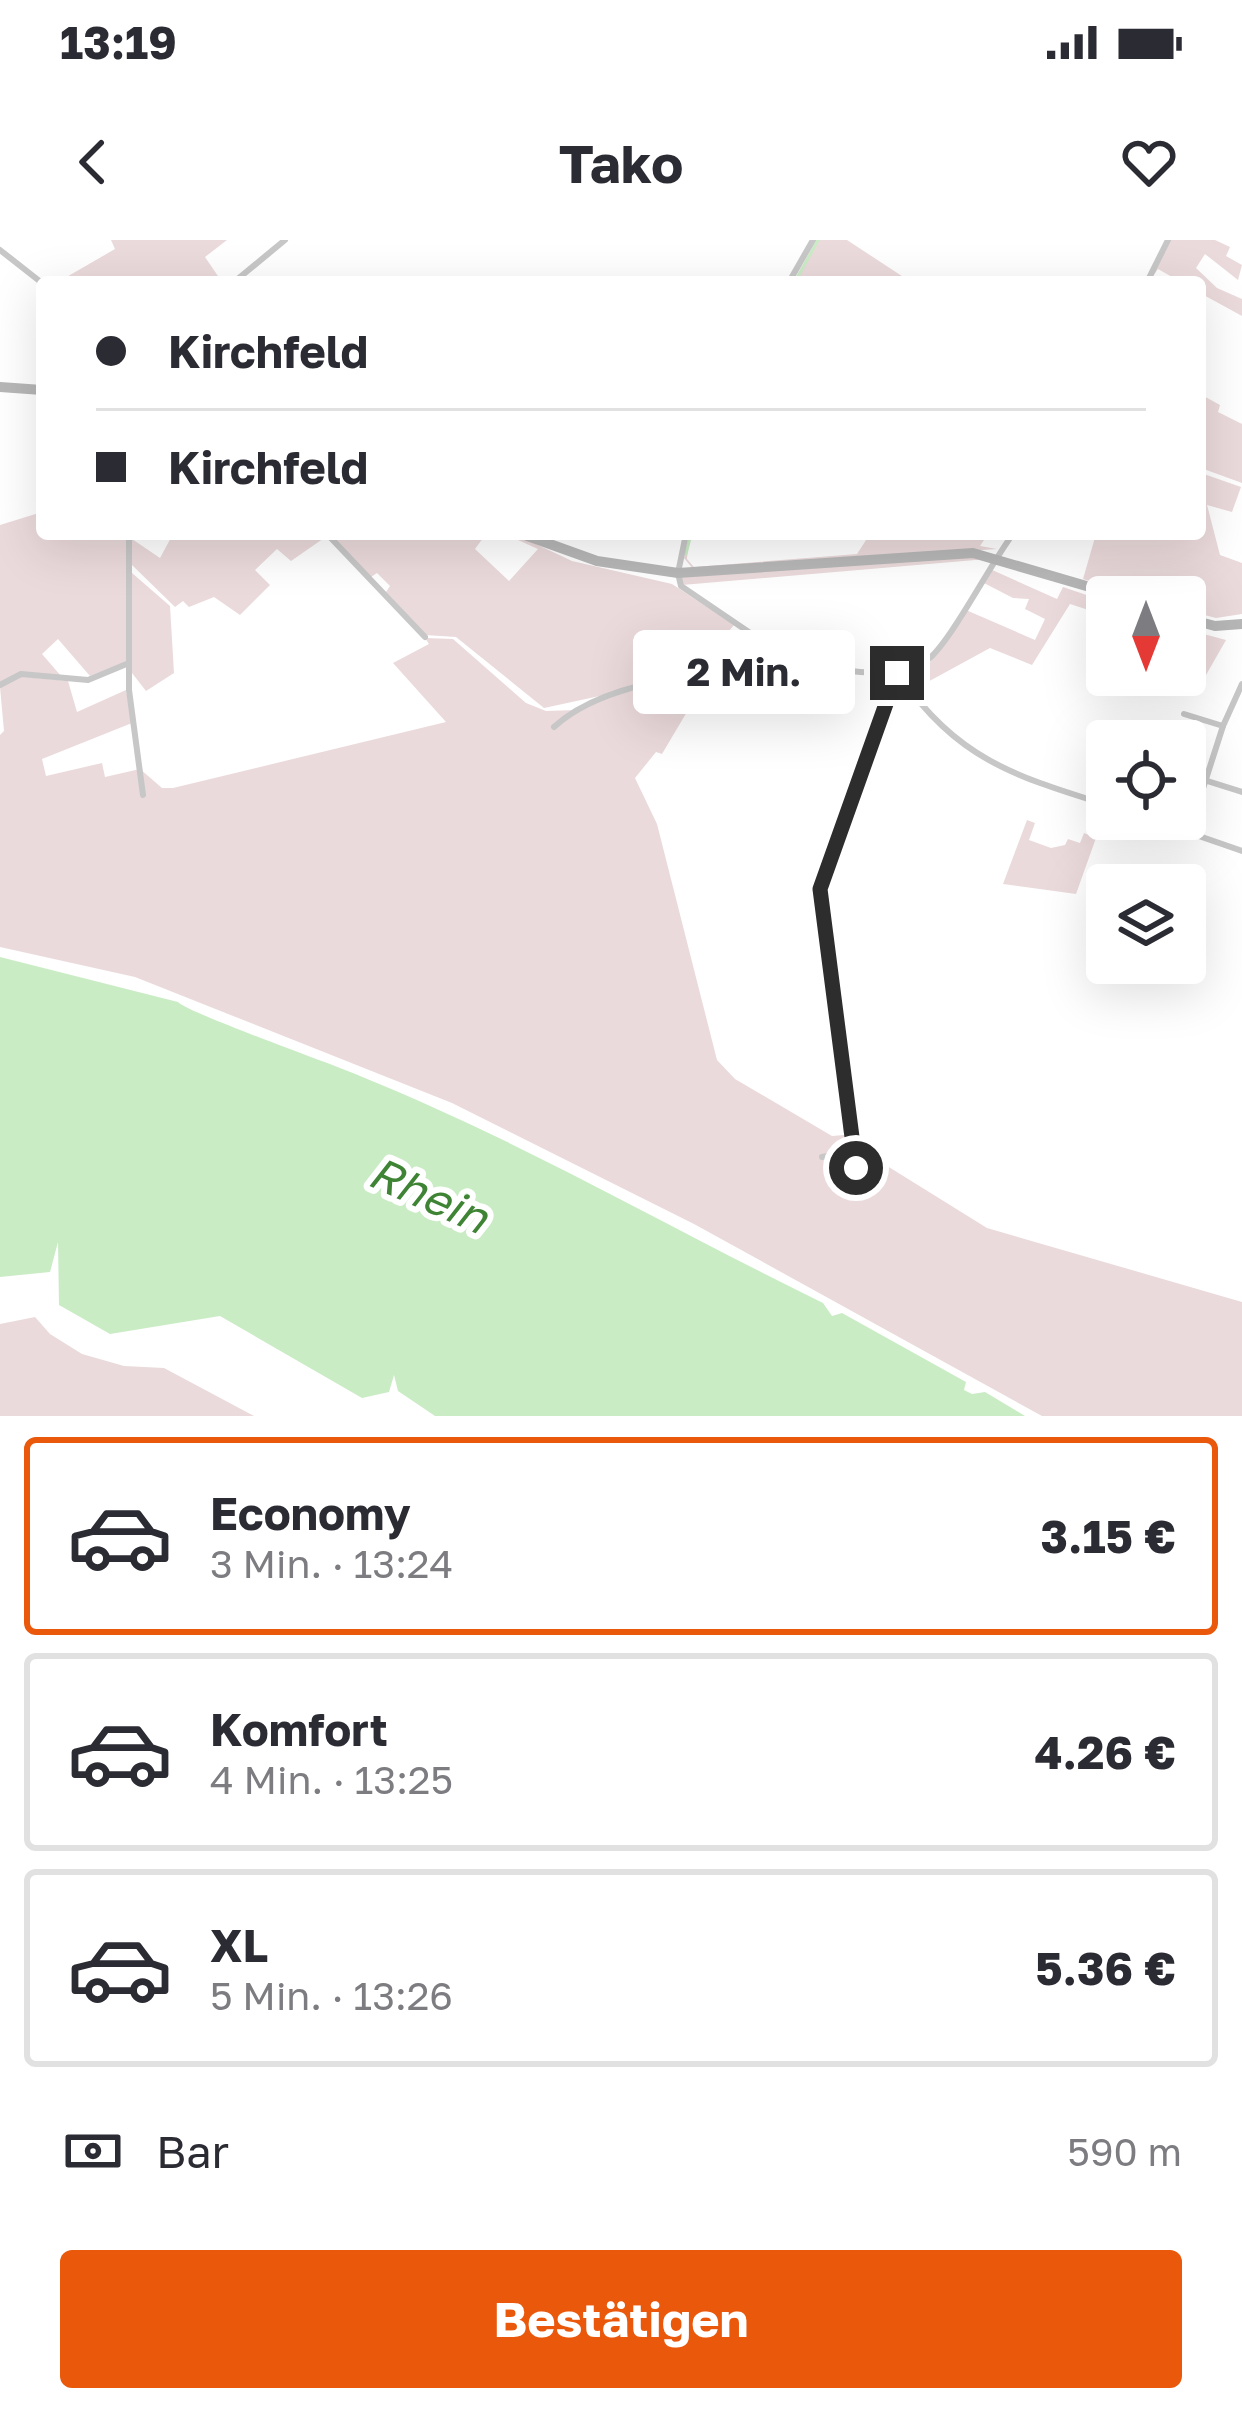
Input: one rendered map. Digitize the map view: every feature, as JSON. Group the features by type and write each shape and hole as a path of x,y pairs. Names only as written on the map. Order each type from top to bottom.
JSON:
{"main road":[{"path":"0,387 36,390"},
{"path":"539,540 597,561 678,573 936,553 996,556 1086,585"},
{"path":"1206,624 1242,624"}],"street":[{"path":"241,276 285,240"},
{"path":"792,276 813,240"},
{"path":"1151,276 1168,240"},
{"path":"0,250 36,278"},
{"path":"129,540 129,663 143,795"},
{"path":"333,540 425,637"},
{"path":"685,540 678,573 681,586 803,669"},
{"path":"554,727 585,701 688,679 803,669 897,673 936,652 1008,540"},
{"path":"0,686 22,674 88,680 129,663"},
{"path":"897,673 931,718 964,748 1086,797"},
{"path":"862,1178 851,1152 820,889 897,673"},
{"path":"1206,777 1242,684"},
{"path":"1184,714 1223,726"},
{"path":"1206,780 1242,792"},
{"path":"1206,838 1242,851"},
{"path":"822,1157 851,1152"}],"shaded area":[{"path":"111,240 227,240 205,257 218,276 68,276 115,249"},
{"path":"817,240 847,240 902,276 796,276"},
{"path":"1170,240 1215,240 1230,247 1226,256 1242,265 1238,280 1205,254 1196,268 1204,276 1170,276 1158,269 1152,276"},
{"path":"1206,278 1242,299 1242,316 1206,296"},
{"path":"1206,397 1220,405 1218,412 1242,424 1242,483 1206,470"},
{"path":"1206,475 1241,487 1232,512 1207,505 1220,555 1242,563 1242,614 1206,615 1206,576 1086,576 1083,579 1094,540 1206,540"},
{"path":"36,514 36,540 127,540 126,662 90,676 58,639 42,654 61,676 21,672 0,683 0,525"},
{"path":"132,540 160,558 170,540 321,540 291,561 277,549 255,570 270,585 240,615 214,597 189,607 183,601 175,607 132,565"},
{"path":"335,540 482,540 475,549 509,581 538,549 518,540 527,540 572,561 672,584 734,625 714,649 729,659 724,666 697,669 697,675 544,708 456,637 425,635 386,592 390,586 377,573 371,577"},
{"path":"688,540 687,559 694,567 857,554 866,540 984,540 980,546 997,549 693,569 684,558"},
{"path":"933,555 987,559 682,585 682,577"},
{"path":"990,569 1057,599 1063,587 1086,595 1086,609 1070,604 1032,665 990,648 913,690 903,676 927,667 966,610 1035,640 1045,619 1025,609 1029,599 1013,598 982,582"},
{"path":"132,573 170,606 174,673 146,691 132,673"},
{"path":"1206,635 1226,640 1206,675"},
{"path":"425,638 453,639 526,703 546,711 576,710 596,699 658,685 691,705 662,754 656,752 635,778 657,824 717,1060 735,1079 832,1136 844,1135 843,1123 851,1122 855,1146 987,1228 1242,1302 1242,1416 1042,1416 694,1224 452,1103 135,977 0,947 0,735 4,731 0,687 16,676 68,681 77,712 126,690 132,723 42,759 46,776 102,763 105,777 140,769 162,788 173,788 446,722 393,663 429,644"},
{"path":"1027,820 1035,823 1029,840 1051,848 1065,845 1068,839 1080,843 1084,833 1086,840 1095,840 1076,894 1003,884"},
{"path":"35,1317 50,1334 82,1354 124,1366 164,1368 254,1416 0,1416 0,1324"}],"water":[{"name":"Rhein","path":"0,957 178,1002 420,1102 823,1303 832,1316 842,1313 966,1382 964,1390 985,1392 1025,1416 435,1416 398,1391 394,1375 389,1392 362,1398 220,1316 110,1334 59,1305 58,1242 50,1272 0,1277"}],"waterway":[{"path":"798,276 818,240"},
{"path":"686,554 690,540"}],"route":[{"path":"856,1168 820,889 897,673"}]}
